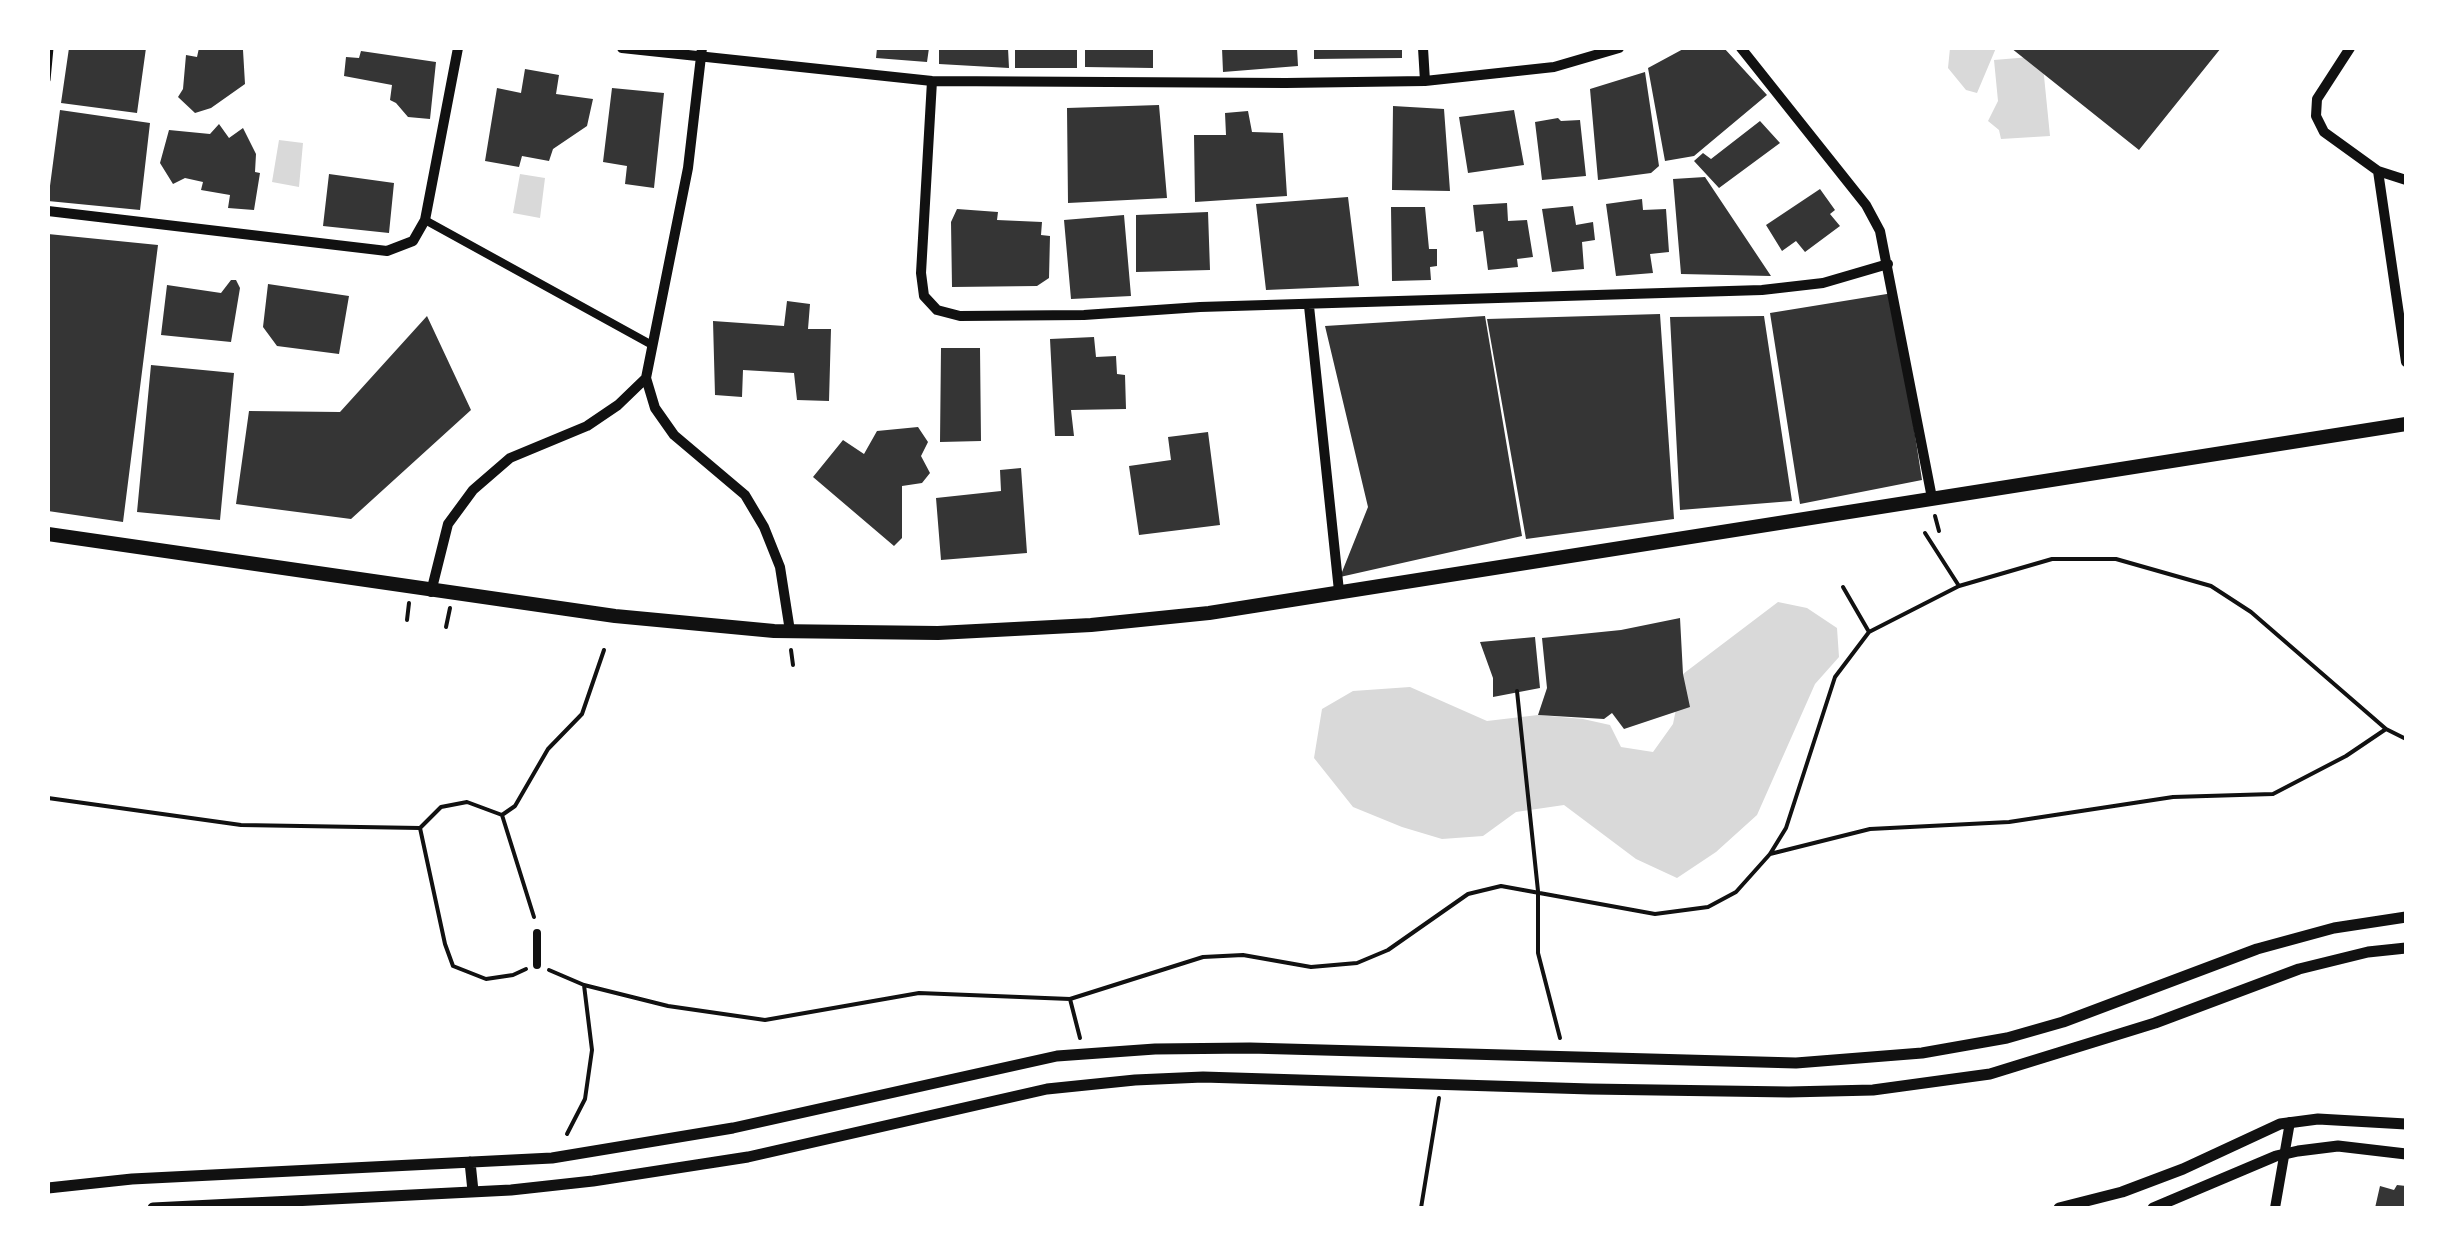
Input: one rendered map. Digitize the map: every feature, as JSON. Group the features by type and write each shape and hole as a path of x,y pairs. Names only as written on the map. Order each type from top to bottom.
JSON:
{"main road":[{"path":"48,534 615,616 790,631 938,634 1209,613 2406,424"}],"street":[{"path":"48,211 387,251 414,241 425,220 458,48"},
{"path":"622,48 702,52 932,81 1286,84 1425,80 1554,67 1619,48"},
{"path":"1423,48 1425,80"},
{"path":"1741,48 1866,205 1880,231 1932,498"},
{"path":"2350,48 2317,99 2316,116 2324,132 2378,171 2406,180"},
{"path":"702,52 688,168 646,378 655,408 674,435 745,495 764,527 780,567 790,631"},
{"path":"932,81 920,273 924,296 937,310 960,316 1762,290 1823,283 1888,264"},
{"path":"2378,171 2406,362"},
{"path":"425,220 652,344"},
{"path":"1310,306 1339,591"},
{"path":"430,592 448,524 473,490 510,458 603,416 646,378"},
{"path":"48,1188 132,1179 552,1158 701,1134 1057,1056 1250,1048 1796,1062 1922,1053 2007,1038 2063,1022 2257,949 2334,928 2406,918"},
{"path":"537,933 537,965"},
{"path":"153,1208 594,1181 709,1164 1047,1089 1203,1077 1749,1092 1874,1090 1990,1074 2154,1022 2299,969 2368,952 2406,948"},
{"path":"2059,1208 2122,1192 2183,1170 2264,1129 2290,1122 2318,1118 2406,1124"},
{"path":"2275,1208 2290,1122"},
{"path":"2153,1208 2286,1154 2338,1146 2406,1154"},
{"path":"470,1162 472,1191"}],"lane":[{"path":"48,80 51,48"}],"path":[{"path":"1924,533 1959,586"},
{"path":"420,828 452,966 486,979 513,976 537,965 584,986 668,1006 765,1020 919,993 1070,998 1203,957 1243,955 1311,967 1357,963 1388,950 1468,894 1501,886 1656,914 1708,907 1736,892 1770,854 1786,828 1835,677 1869,632 1959,586 2052,559 2116,559 2211,586 2251,612 2386,729 2406,739"},
{"path":"1843,587 1869,632"},
{"path":"502,815 515,806 548,749 582,714 604,650"},
{"path":"1517,691 1538,891 1538,953 1560,1038"},
{"path":"1770,854 1870,829 2009,822 2173,797 2273,794 2346,756 2386,729"},
{"path":"48,798 240,825 420,828 441,807 467,802 502,815"},
{"path":"502,815 537,933"},
{"path":"567,1134 585,1099 592,1050 584,986"},
{"path":"1070,998 1080,1039"},
{"path":"1421,1208 1441,1084"}],"shaded area":[{"path":"1950,48 1996,48 1977,93 1966,90 1948,68"},
{"path":"2042,56 2050,136 2001,139 1999,130 1988,121 1998,101 1994,60"},
{"path":"279,140 303,143 299,187 272,182"},
{"path":"520,174 545,178 540,218 513,213"},
{"path":"1778,602 1807,608 1837,628 1839,657 1815,684 1757,815 1716,852 1677,878 1636,859 1564,805 1516,812 1483,836 1442,839 1402,827 1353,807 1314,758 1322,709 1353,691 1410,687 1487,721 1538,715 1610,725 1621,747 1653,752 1673,724 1683,674"}],"building":[{"path":"69,48 146,48 137,113 61,103"},
{"path":"199,48 243,50 245,84 211,108 195,113 178,97 183,89 186,55 197,57"},
{"path":"877,48 929,48 927,62 876,58"},
{"path":"939,48 1008,48 1009,68 939,64"},
{"path":"1015,48 1077,48 1077,68 1015,68"},
{"path":"1085,48 1153,48 1153,68 1085,67"},
{"path":"1222,48 1297,48 1298,66 1223,72"},
{"path":"1314,48 1402,48 1402,58 1314,59"},
{"path":"1685,48 1724,48 1767,95 1694,156 1665,161 1648,68"},
{"path":"2011,48 2221,48 2139,150"},
{"path":"361,51 436,62 430,119 408,117 390,100 392,85 344,76 346,57 359,58"},
{"path":"525,69 559,75 556,94 593,99 587,126 553,149 549,161 522,156 519,167 485,161 497,88 521,93"},
{"path":"1645,72 1659,166 1651,173 1598,180 1590,89"},
{"path":"612,88 664,93 654,188 625,184 627,166 603,162"},
{"path":"1159,105 1167,198 1068,203 1067,108"},
{"path":"1393,106 1444,109 1450,191 1392,190"},
{"path":"60,110 150,123 140,210 48,201"},
{"path":"1514,110 1524,165 1468,173 1459,117"},
{"path":"1248,111 1252,132 1283,133 1287,196 1195,202 1194,135 1226,135 1225,113"},
{"path":"1580,120 1586,176 1542,180 1535,122"},
{"path":"1760,121 1780,143 1719,188 1694,161 1703,153 1711,159"},
{"path":"219,124 229,138 243,128 256,154 255,172 260,173 254,210 228,208 230,195 201,190 203,182 185,178 173,184 160,163 169,130 210,134"},
{"path":"329,174 394,183 389,233 323,226"},
{"path":"1705,177 1771,276 1681,274 1673,179"},
{"path":"1820,189 1835,210 1830,214 1840,226 1805,252 1796,241 1782,251 1766,225"},
{"path":"1348,197 1359,286 1266,290 1256,204"},
{"path":"1642,199 1643,210 1666,209 1669,252 1650,254 1653,273 1616,276 1606,204"},
{"path":"1507,203 1508,221 1527,220 1533,257 1517,259 1518,267 1488,270 1483,231 1476,232 1473,205"},
{"path":"1573,206 1576,225 1593,222 1595,240 1582,242 1584,269 1552,272 1542,209"},
{"path":"1391,207 1425,207 1429,249 1437,249 1437,266 1430,267 1431,280 1392,281"},
{"path":"957,209 998,212 997,220 1042,222 1041,235 1050,236 1049,278 1037,286 952,287 951,222"},
{"path":"1208,212 1210,270 1136,272 1136,215"},
{"path":"1124,215 1131,296 1071,299 1064,220"},
{"path":"48,234 158,245 123,522 48,511"},
{"path":"231,280 236,280 240,288 231,342 161,335 167,285 221,293"},
{"path":"268,284 349,296 339,354 277,346 263,327"},
{"path":"1893,293 1922,480 1800,504 1770,313"},
{"path":"787,301 810,304 808,329 831,329 829,401 797,400 794,373 743,370 742,397 715,395 713,321 784,326"},
{"path":"1660,314 1674,519 1526,539 1487,319"},
{"path":"427,316 471,410 351,519 236,504 249,411 340,412"},
{"path":"1485,316 1522,536 1340,577 1368,507 1325,326"},
{"path":"1764,316 1792,501 1680,510 1670,317"},
{"path":"1094,337 1096,357 1116,356 1117,374 1125,375 1126,409 1071,410 1074,436 1055,436 1050,339"},
{"path":"941,348 980,348 981,441 940,442"},
{"path":"151,365 234,373 220,520 137,512"},
{"path":"918,427 928,442 921,456 930,473 922,483 902,486 902,538 894,546 813,477 843,440 864,454 877,431"},
{"path":"1208,432 1220,525 1139,535 1129,466 1171,460 1168,437"},
{"path":"1021,468 1027,553 941,560 936,498 1001,491 1000,470"},
{"path":"1680,618 1683,674 1690,707 1624,729 1612,713 1604,719 1538,715 1547,688 1542,638 1621,630"},
{"path":"1535,637 1540,688 1493,697 1493,678 1480,642"},
{"path":"2397,1185 2406,1186 2406,1208 2375,1208 2380,1186 2394,1190"}]}
